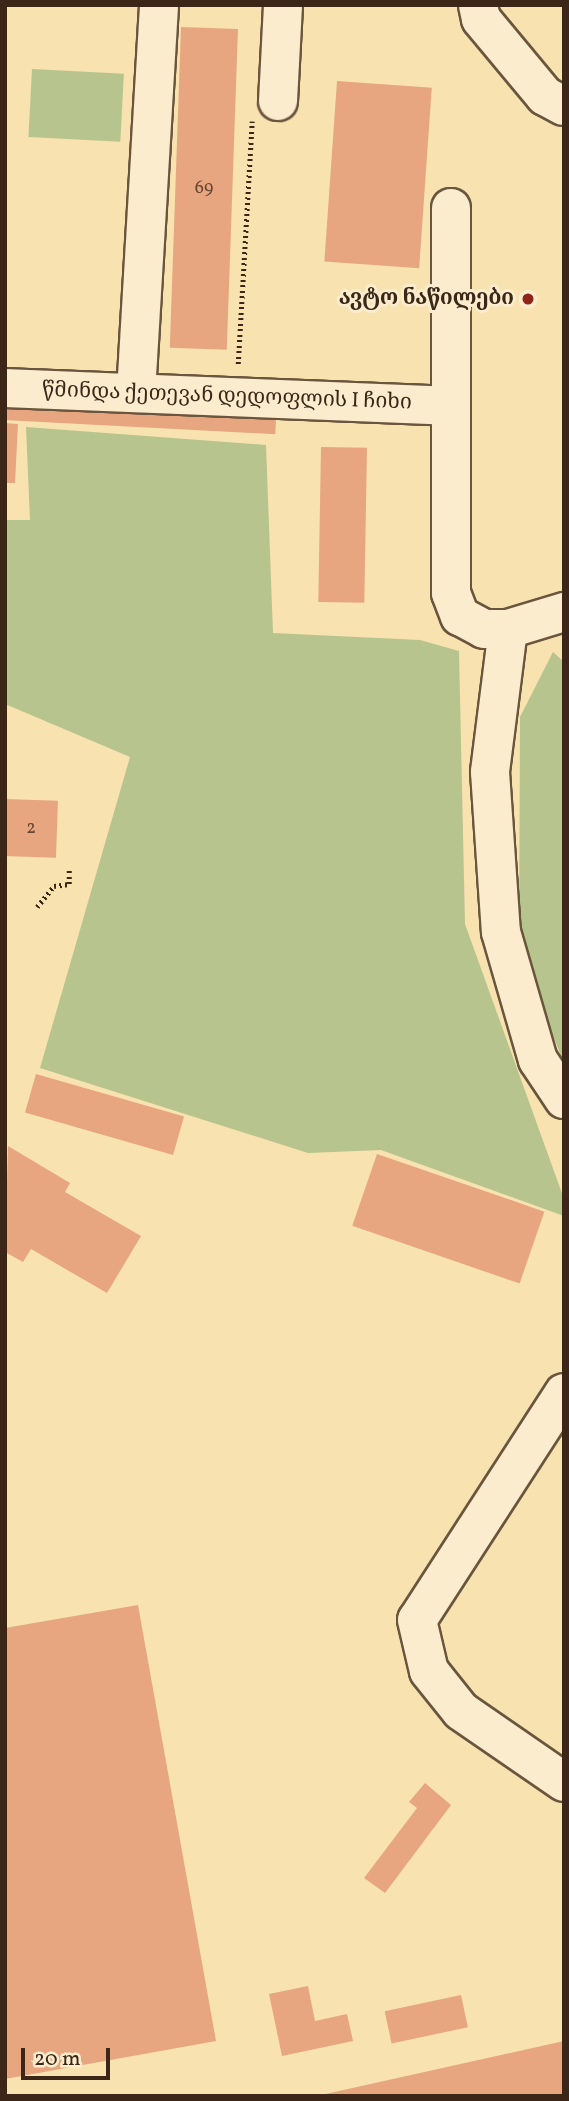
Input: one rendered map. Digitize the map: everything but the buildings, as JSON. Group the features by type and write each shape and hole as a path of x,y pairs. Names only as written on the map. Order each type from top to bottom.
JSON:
{"street":[{"path":"136,393 159,5"},
{"path":"265,107 283,5"},
{"path":"478,5 481,19 545,96 564,106"},
{"path":"451,208 448,406 451,593 460,617 484,629 508,629 564,612"},
{"name":"წმინდა ქეთევან დედოფლის I ჩიხი","path":"5,388 448,406"},
{"path":"508,629 490,772 500,932 538,1060 564,1099"},
{"path":"564,1393 417,1620 429,1671 461,1711 564,1782"}],"path":[{"path":"236,398 265,107"},
{"path":"37,906 54,886 69,884 69,870"}],"green space":[{"path":"32,69 124,74 120,142 28,137"},
{"path":"26,427 266,445 273,633 420,640 459,651 465,924 564,1199 564,1216 381,1150 308,1153 40,1068 130,757 5,704 5,520 30,520"},
{"path":"553,652 564,662 564,1063 519,951 520,717"}],"place":[{"name":"ავტო ნაწილები","path":"528,299"}]}
